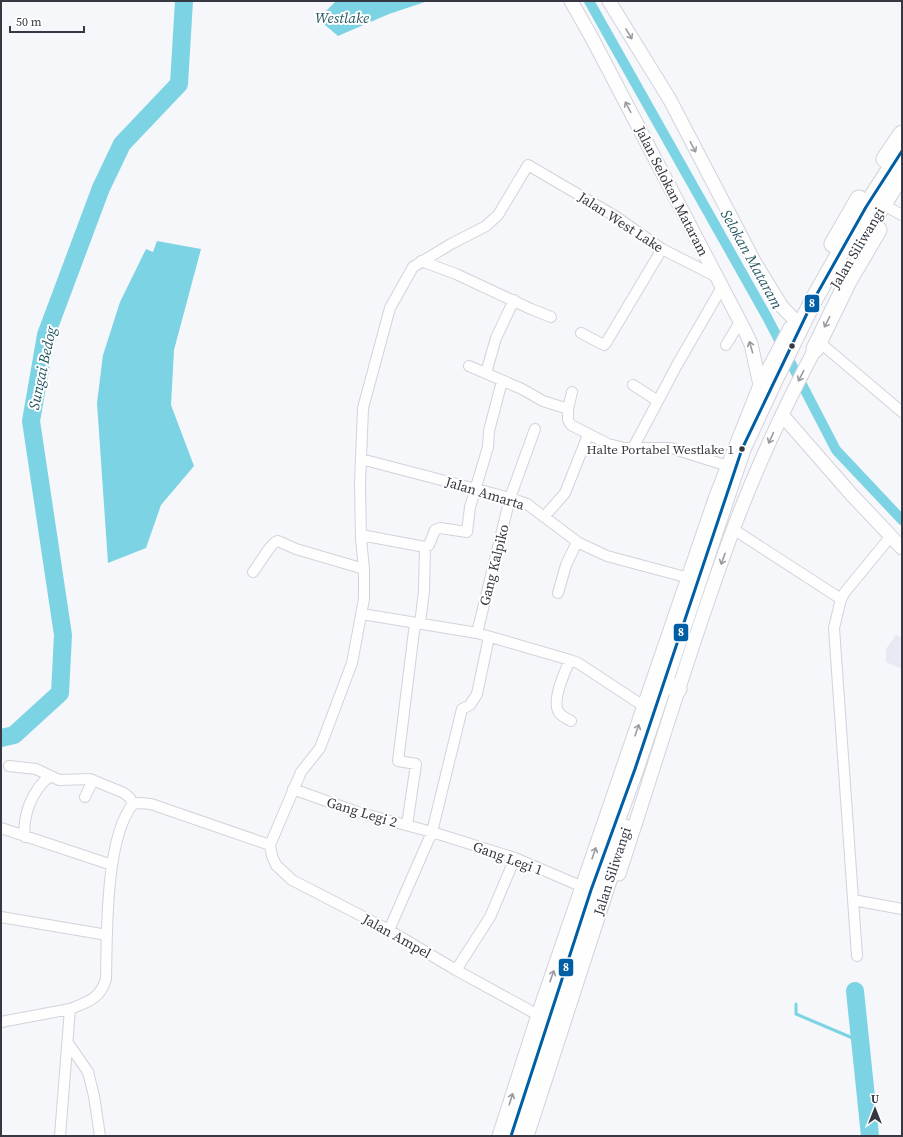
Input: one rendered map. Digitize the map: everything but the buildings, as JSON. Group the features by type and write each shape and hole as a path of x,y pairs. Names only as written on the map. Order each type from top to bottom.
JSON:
{"highway":[{"path":"792,324 846,221 902,134"},
{"name":"Jalan Siliwangi","path":"511,1136 584,892 630,796 639,771 742,449 775,390 866,207 902,151"},
{"name":"Jalan Siliwangi","path":"818,304 902,174"},
{"path":"816,345 848,282 896,212 902,191"},
{"name":"Jalan Siliwangi","path":"525,1136 626,841 630,796"}],"street":[{"name":"Jalan Selokan Mataram","path":"571,1 654,155 718,282 775,390"},
{"path":"608,1 670,100 754,263 792,324 770,364 782,415 851,494 902,548"},
{"name":"Jalan West Lake","path":"421,262 486,226 498,215 528,165 615,216 662,248 718,282"},
{"path":"581,333 600,345 604,345 606,343 662,248"},
{"path":"1,1022 70,1009 90,1001 103,990 106,979 107,935 112,864 126,812 133,804 151,804 270,846 301,772 320,748 333,717 352,663 362,614 364,569 361,535 363,408 390,308 413,267 421,262 456,274 551,317"},
{"path":"633,448 718,282"},
{"path":"486,373 496,338 514,300"},
{"path":"726,345 740,322"},
{"path":"626,841 667,683 689,578 728,466 775,390 816,345 902,412"},
{"path":"469,366 522,389 543,401 568,409"},
{"path":"407,825 416,764 398,761 424,591 426,547 429,545 435,530 440,528 467,532 470,507 488,447 489,430 502,381"},
{"path":"633,385 658,401"},
{"path":"572,392 568,409 568,420 571,425 588,436 608,444 633,448 670,448 728,466"},
{"path":"499,1136 538,1015 584,892 644,707 667,683 782,415"},
{"name":"Gang Kalpiko","path":"477,633 510,498 535,429"},
{"path":"544,517 565,493 588,436"},
{"name":"Jalan Amarta","path":"361,459 510,498 527,504 577,542 607,556 689,578"},
{"path":"733,529 841,599"},
{"path":"361,535 426,547"},
{"path":"857,956 834,628 841,599 863,569 891,536"},
{"path":"253,572 261,563 272,544 278,541 296,549 364,569"},
{"path":"558,593 566,565 577,542"},
{"path":"362,614 477,633 570,660 578,663 644,707"},
{"path":"389,930 432,832 462,709 470,705 477,694 489,637"},
{"path":"570,660 560,682 558,711 560,715 571,721"},
{"path":"10,766 36,769 54,779 59,780 79,778 93,780 124,793 130,798 133,804"},
{"path":"24,837 23,828 34,796 43,781 50,776"},
{"path":"85,797 93,780"},
{"name":"Gang Legi 2","path":"293,789 357,812 432,832"},
{"path":"1,828 24,837 112,864"},
{"name":"Gang Legi 1","path":"432,832 516,858 584,892"},
{"name":"Jalan Ampel","path":"270,846 272,856 276,864 292,880 389,930 456,970 538,1015"},
{"path":"456,970 490,917 516,858"},
{"path":"853,900 902,909"},
{"path":"1,917 107,935"},
{"path":"533,1136 600,920"},
{"path":"60,1136 70,1009"},
{"path":"68,1043 88,1072 94,1096 100,1136"}],"shaded area":[{"path":"896,635 902,638 902,669 886,662 886,649"}],"water":[{"name":"Westlake","path":"336,1 428,1 389,14 338,36 318,19"},
{"path":"157,241 201,249 174,350 171,405 194,466 161,505 146,548 108,563 97,403 103,355 120,302 146,249 153,252"}],"waterway":[{"name":"Sungai Bedog","path":"1,738 14,735 60,693 63,635 31,421 46,335 101,188 122,144 179,84 184,1"},
{"name":"Selokan Mataram","path":"589,1 767,317 836,450 902,520"},
{"path":"855,991 870,1136"},
{"path":"796,1004 796,1014 855,1039"}],"transit line":[{"name":"8","path":"511,1136 591,890 635,769 742,449 813,301 866,207 902,151"}],"place":[{"name":"Halte Portabel Westlake 1","path":"742,449"}]}
